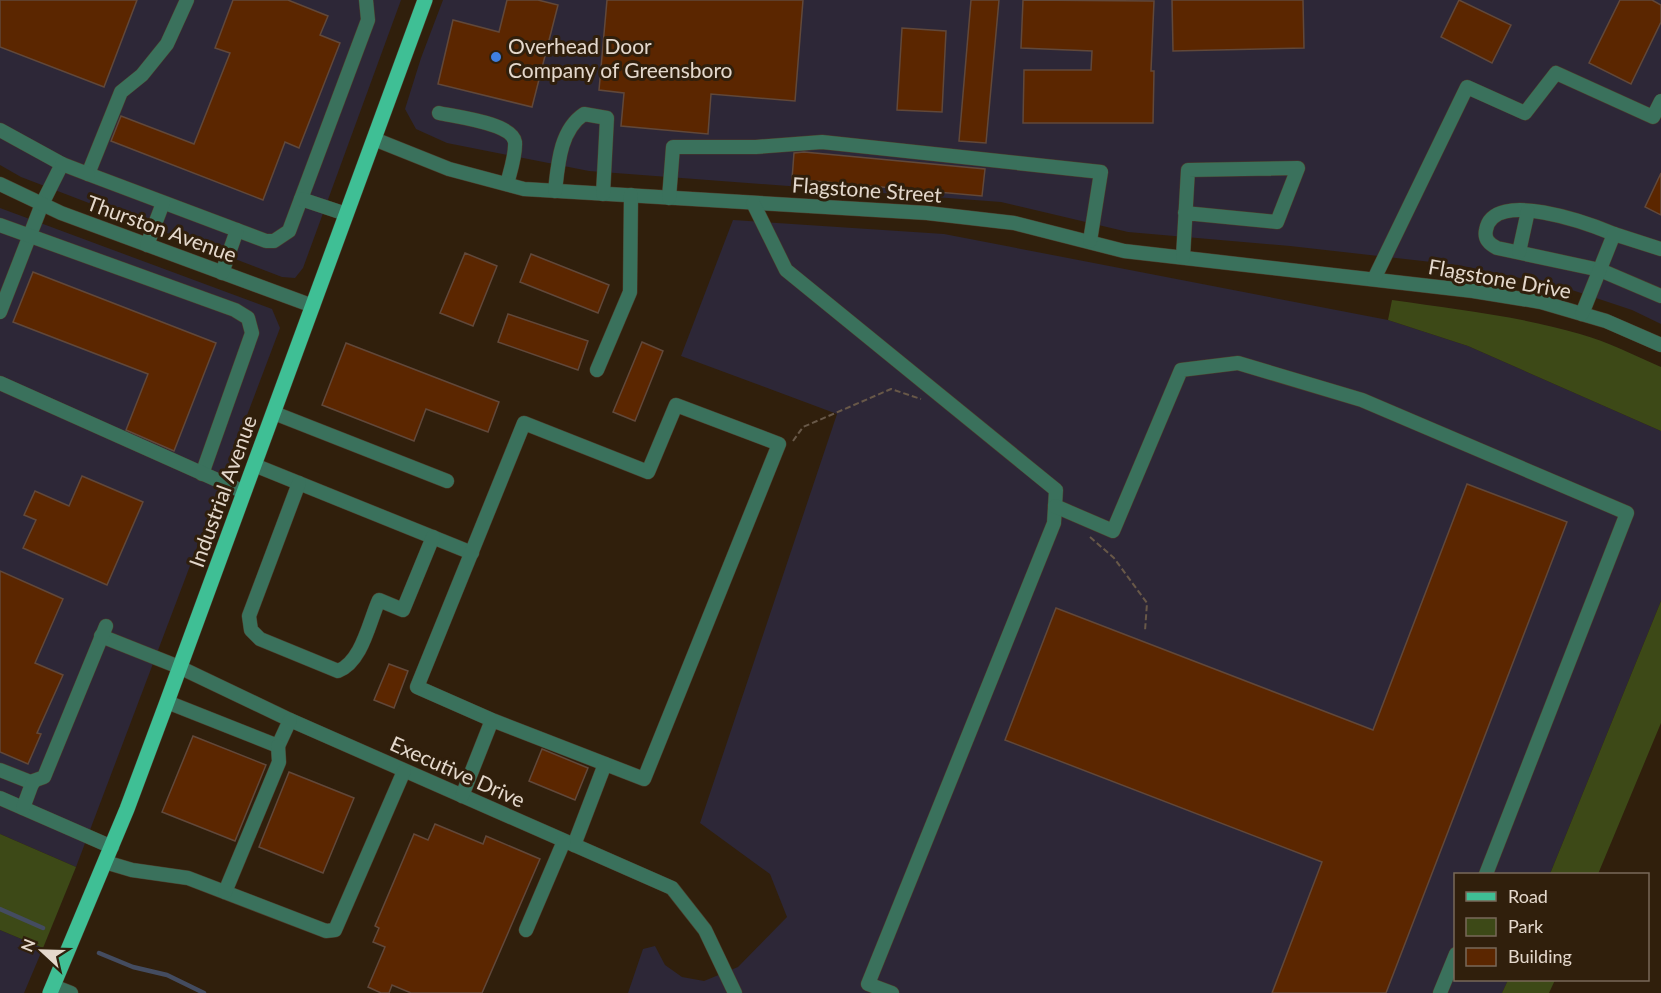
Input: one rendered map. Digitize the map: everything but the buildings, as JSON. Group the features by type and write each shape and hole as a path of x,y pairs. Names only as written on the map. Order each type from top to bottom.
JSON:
{"main road":[{"name":"Industrial Avenue","path":"51,990 112,847 167,702 424,0"}],"street":[{"path":"88,174 121,92 142,75 167,44 187,0"},
{"path":"0,130 62,164 237,230 274,241 289,231 368,20 366,0"},
{"path":"1368,278 1467,87 1525,113 1556,74 1657,119 1661,100"},
{"path":"439,113 497,126 509,132 515,142 507,184"},
{"path":"555,191 559,157 572,125 584,114 594,114 607,118 603,194"},
{"name":"Flagstone Street","path":"374,139 449,169 524,189 753,202 970,218 1014,223 1124,251 1368,278"},
{"path":"669,198 674,147 756,147 822,142 1101,172 1090,241"},
{"path":"0,312 42,204 62,164"},
{"path":"1183,257 1185,213 1188,171 1298,168 1277,222 1185,213"},
{"name":"Thurston Avenue","path":"0,183 42,204 313,306"},
{"path":"597,370 630,292 631,195"},
{"path":"301,199 346,214"},
{"path":"753,202 786,270 1056,490 1053,523 868,984 892,993"},
{"path":"147,245 163,203"},
{"path":"1519,252 1528,211"},
{"path":"1661,249 1568,218 1528,211 1498,212 1486,226 1486,239 1491,245 1600,270 1661,296"},
{"path":"0,225 235,310 248,318 252,333 202,474"},
{"path":"222,273 237,230"},
{"path":"1582,314 1614,234"},
{"name":"Flagstone Drive","path":"1368,278 1485,292 1541,302 1606,321 1661,345"},
{"path":"1054,506 1113,531 1181,370 1238,363 1362,400 1627,513 1486,873"},
{"path":"0,383 244,492"},
{"path":"676,405 779,444 644,779 492,720 417,687 524,423 648,472 676,405"},
{"path":"274,413 447,481"},
{"path":"254,465 472,553"},
{"path":"299,483 249,616 251,630 260,639 338,671 347,667 355,657 379,600 403,610 433,537"},
{"name":"Executive Drive","path":"33,783 44,777 104,631 290,720 672,888 705,930 735,993"},
{"path":"167,702 278,746"},
{"path":"225,892 279,762 278,746 290,720"},
{"path":"462,796 492,720"},
{"path":"526,930 605,764"},
{"path":"0,770 33,783 23,808"},
{"path":"105,862 132,870 188,878 326,932 335,930 404,771"},
{"path":"0,798 112,847"},
{"path":"1440,993 1454,957"},
{"path":"51,990 71,993"}],"path":[{"path":"791,443 803,427 891,389 929,402"},
{"path":"1088,535 1114,558 1147,603 1145,631"}],"shaded area":[{"path":"0,0 401,0 303,268 295,278 282,277 21,177 0,165"},
{"path":"443,0 1661,0 1661,324 1632,310 1563,287 1458,265 1290,246 1128,232 1001,202 589,171 447,143 416,129 405,109"},
{"path":"0,208 272,309 280,328 76,867 0,834"},
{"path":"733,220 944,234 1388,320 1468,346 1661,431 1661,601 1550,873 1454,873 1454,981 1508,981 1502,993 628,993 643,949 655,946 665,965 682,977 704,981 738,967 787,917 770,874 700,823 837,414 681,356"},
{"path":"0,930 43,948 24,993 0,993"}],"green space":[{"path":"1392,300 1534,322 1601,341 1661,367 1661,431 1468,346 1388,320"},
{"path":"1661,601 1661,723 1598,873 1550,873"},
{"path":"0,834 76,867 43,948 0,930"},
{"path":"1508,981 1555,981 1549,993 1502,993"}],"waterway":[{"path":"0,909 43,928"},
{"path":"99,953 133,967 167,975 204,993"}],"place":[{"name":"Overhead Door Company of Greensboro","path":"496,57"}]}
